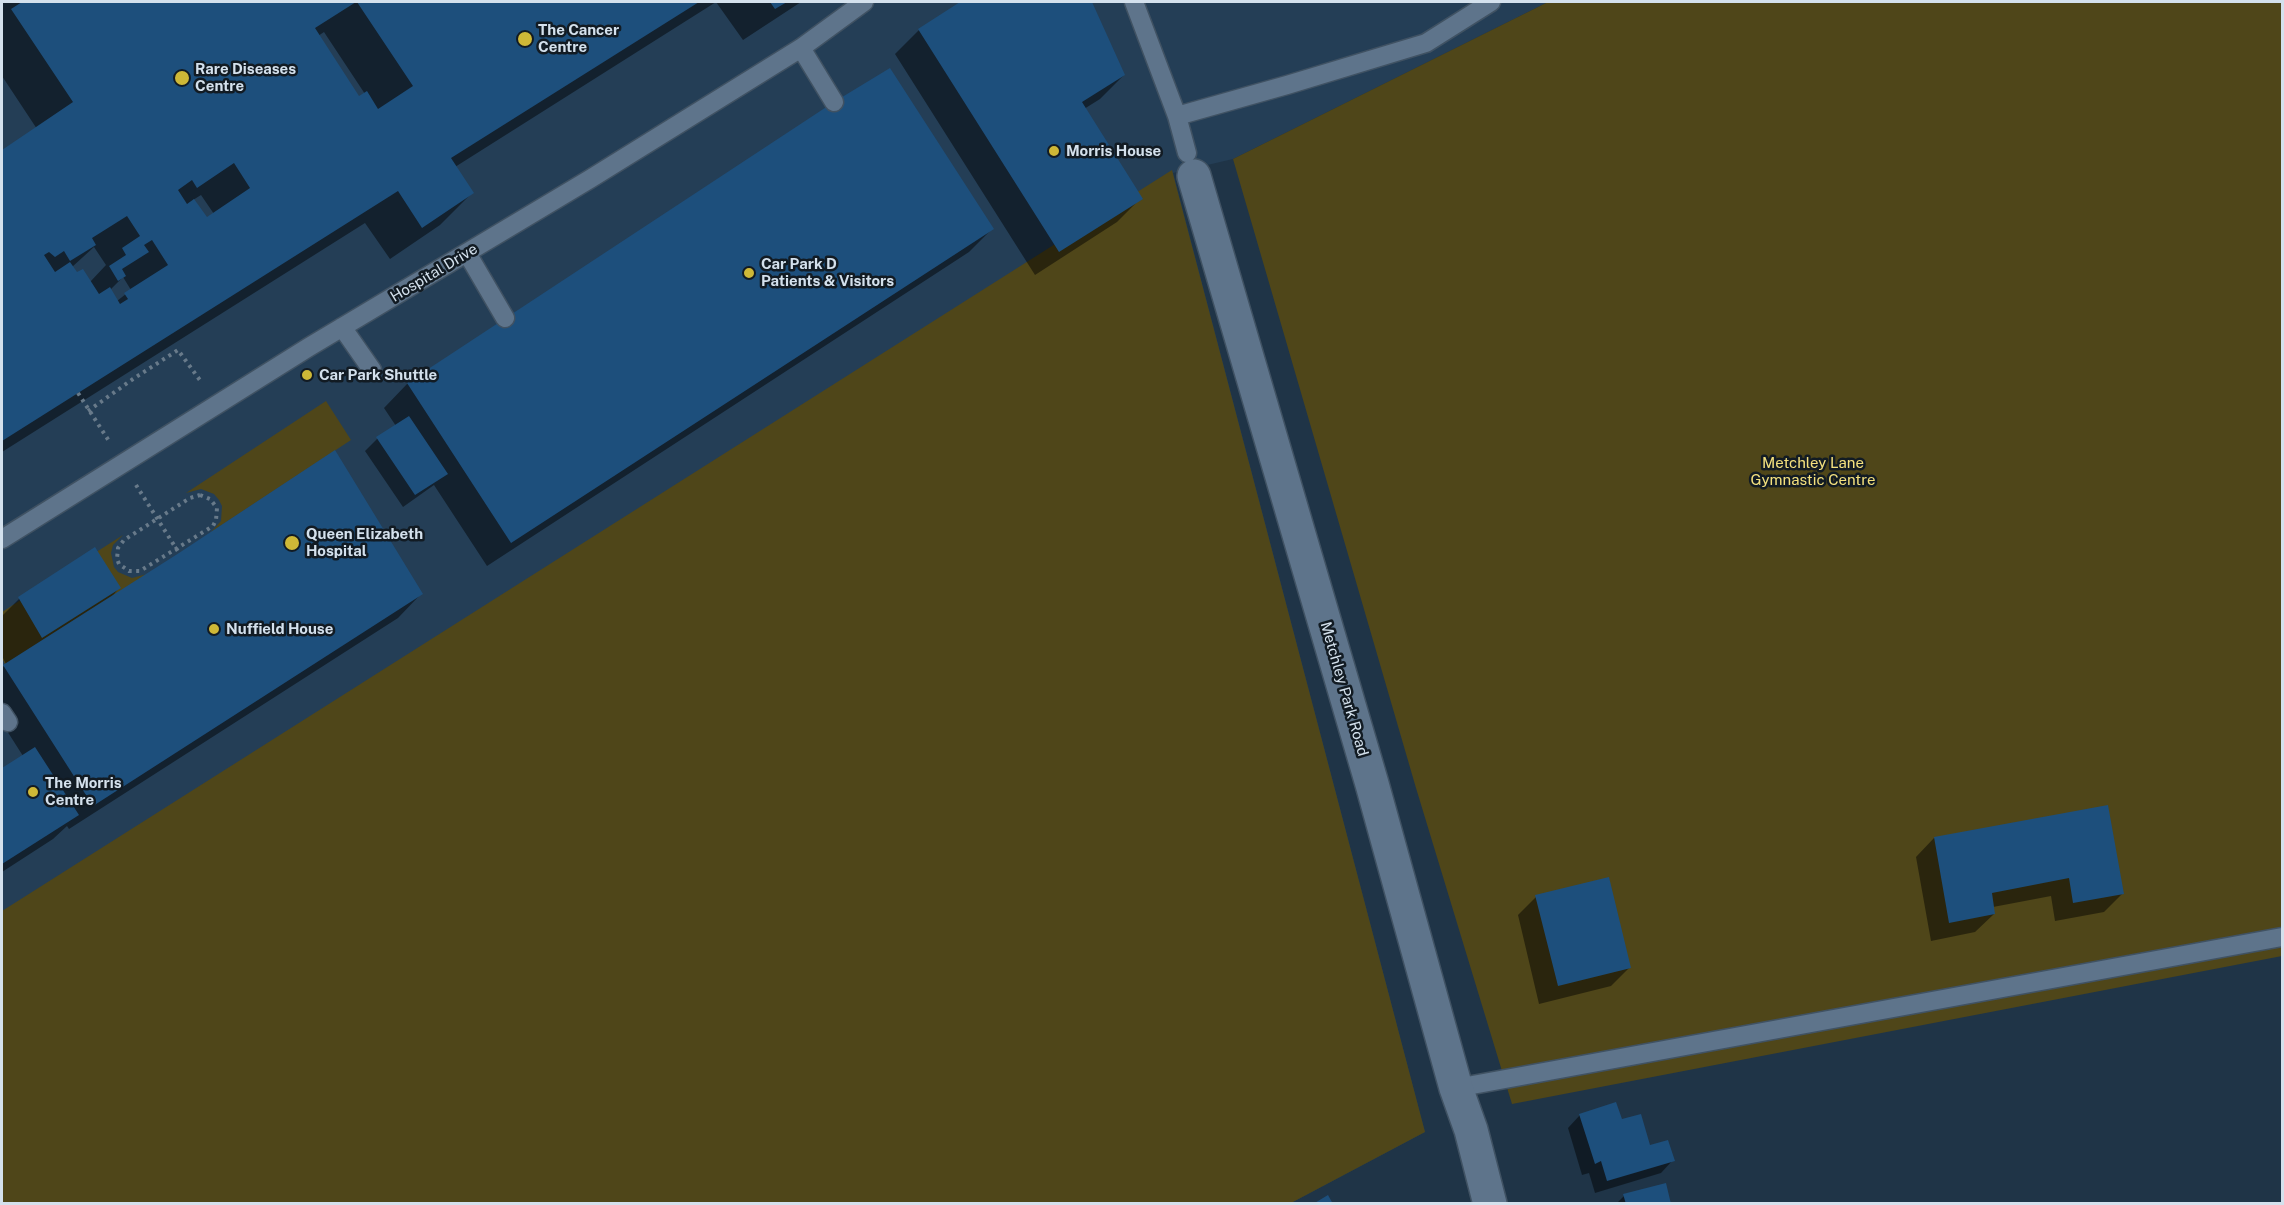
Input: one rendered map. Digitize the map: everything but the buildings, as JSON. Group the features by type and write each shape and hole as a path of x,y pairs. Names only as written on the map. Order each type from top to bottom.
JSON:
{"street":[{"name":"Metchley Park Road","path":"1191,165 1372,784 1490,1203"}],"lane":[{"name":"Hospital Drive","path":"2,539 342,327 801,48 864,2"},
{"name":"Metchley Park Road","path":"1134,2 1177,116 1191,165"},
{"path":"1177,116 1287,86 1426,43 1491,2"},
{"path":"801,48 834,102"},
{"path":"467,253 505,318"},
{"path":"342,327 372,370"},
{"path":"1456,1088 2283,937"}],"path":[{"path":"88,411 178,350 218,405"},
{"path":"78,393 104,433"},
{"path":"195,496 205,496 214,503 217,514 213,526 178,551 140,571 129,571 119,564 117,554 120,543 157,518 195,496"},
{"path":"157,518 178,551"}],"shaded area":[{"path":"2,2 1548,2 1233,159 1173,173 1425,1132 1291,1203 2,1204"}],"green space":[{"name":"Metchley Lane Gymnastic Centre","path":"1548,2 2282,2 2282,956 1512,1104 1416,788 1233,159"},
{"path":"1172,170 1425,1132 1291,1203 2,1204 2,911"},
{"path":"326,401 351,440 211,532 221,521 222,506 219,500 214,494 201,489 186,493"},
{"path":"123,535 113,545 111,553 114,567 118,572 132,578 147,574 5,664 2,658 2,612"}],"place":[{"name":"The Cancer Centre","path":"525,39"},
{"name":"Rare Diseases Centre","path":"182,78"},
{"name":"Morris House","path":"1054,151"},
{"name":"Car Park D Patients & Visitors","path":"749,273"},
{"name":"Car Park Shuttle","path":"307,375"},
{"name":"Queen Elizabeth Hospital","path":"292,543"},
{"name":"Nuffield House","path":"214,629"},
{"name":"The Morris Centre","path":"33,792"}]}
